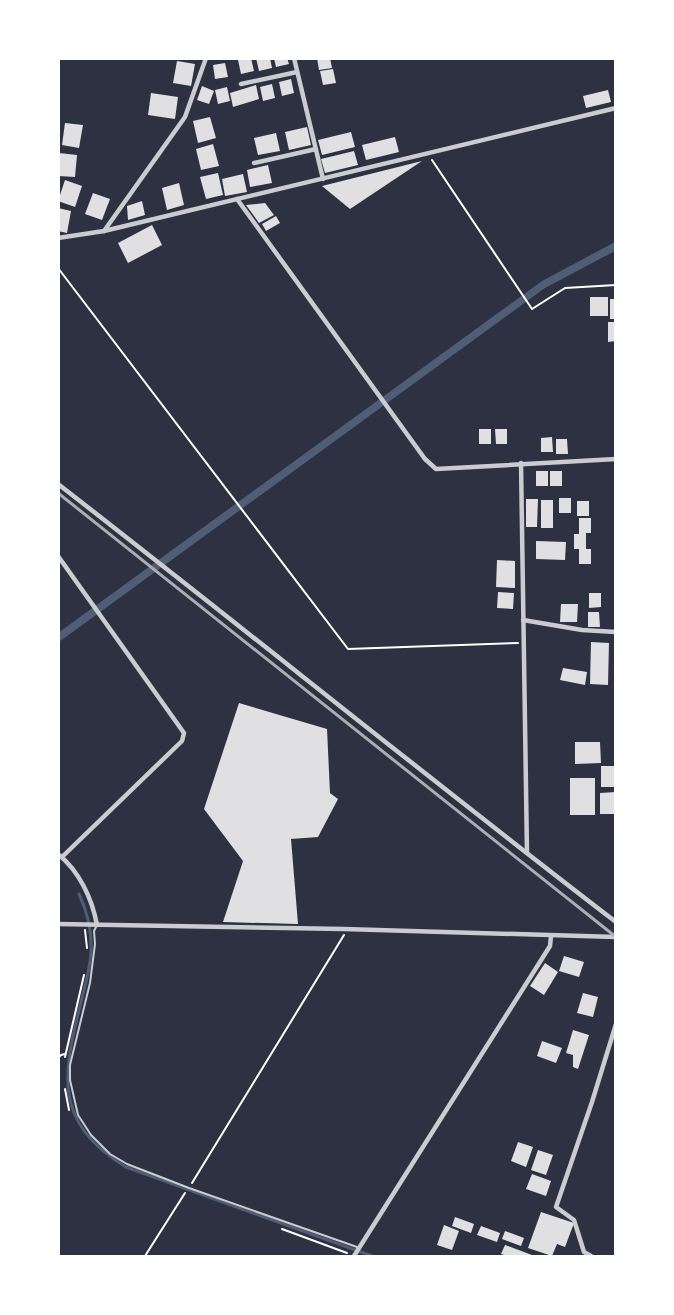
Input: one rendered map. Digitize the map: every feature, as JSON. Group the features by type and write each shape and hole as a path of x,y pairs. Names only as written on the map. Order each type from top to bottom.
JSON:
{"street":[{"path":"104,231 184,117 206,58"},
{"path":"294,58 323,179"},
{"path":"241,84 297,72"},
{"path":"58,238 104,231 428,155 615,108"},
{"path":"254,163 316,149"},
{"path":"237,199 425,459 436,469 615,459"},
{"path":"521,463 527,853"},
{"path":"58,484 615,922"},
{"path":"58,556 184,733 182,741 60,855 82,883 90,898 97,925"},
{"path":"523,620 582,630 615,632"},
{"path":"58,924 615,937"},
{"path":"355,1256 550,946 551,936"},
{"path":"591,1257 584,1252 574,1220 556,1207 592,1102 615,1024"}],"lane":[{"path":"97,925 94,931 95,944 90,983 70,1065 73,1096 78,1115 91,1135 110,1154 127,1164 189,1188 360,1247"}],"path":[{"path":"428,155 532,309 565,288 615,285"},
{"path":"58,268 348,649 524,643"},
{"path":"84,924 87,951"},
{"path":"146,1257 345,934 345,929"},
{"path":"64,1061 86,966"},
{"path":"58,1058 65,1054"},
{"path":"64,1086 72,1116"},
{"path":"280,1228 355,1256"}],"water":[{"path":"615,242 615,251 545,288 59,642 58,633 542,281"}],"building":[{"path":"251,58 254,71 241,74 238,60"},
{"path":"256,58 270,58 272,68 259,71"},
{"path":"274,58 287,58 289,64 276,67"},
{"path":"317,58 330,58 332,68 319,70"},
{"path":"177,61 195,64 191,86 173,83"},
{"path":"225,63 228,77 215,79 213,65"},
{"path":"333,69 336,83 323,85 320,71"},
{"path":"291,79 294,93 282,96 279,82"},
{"path":"272,84 275,98 263,101 260,87"},
{"path":"256,85 259,99 233,107 230,93"},
{"path":"202,86 214,91 209,104 197,100"},
{"path":"227,87 230,101 218,104 215,90"},
{"path":"608,90 611,102 586,108 583,96"},
{"path":"151,93 178,97 175,119 148,115"},
{"path":"210,117 216,138 198,143 193,121"},
{"path":"65,123 83,125 79,148 62,145"},
{"path":"307,127 311,145 289,150 285,132"},
{"path":"351,132 355,147 322,155 318,140"},
{"path":"276,133 280,151 258,155 254,138"},
{"path":"395,137 399,152 366,160 362,145"},
{"path":"213,144 219,166 201,170 196,149"},
{"path":"354,151 358,165 325,173 321,159"},
{"path":"59,153 77,155 75,177 58,176"},
{"path":"422,161 350,209 322,186"},
{"path":"268,165 272,183 250,187 247,170"},
{"path":"218,173 223,195 206,199 200,177"},
{"path":"243,174 247,192 225,196 222,179"},
{"path":"65,180 82,186 75,207 58,201"},
{"path":"179,183 184,205 167,210 162,188"},
{"path":"93,193 110,199 102,220 85,214"},
{"path":"142,201 145,215 128,220 127,206"},
{"path":"265,203 274,215 259,223 246,205"},
{"path":"58,208 71,211 67,233 58,231"},
{"path":"276,216 280,223 266,231 262,224"},
{"path":"152,225 162,245 128,263 118,243"},
{"path":"590,297 608,297 608,316 590,316"},
{"path":"610,299 616,299 616,319 610,319"},
{"path":"608,322 616,322 616,341 608,342"},
{"path":"479,429 491,429 491,444 479,444"},
{"path":"495,429 507,429 507,444 496,444"},
{"path":"552,437 553,452 541,452 541,438"},
{"path":"556,439 567,439 568,454 556,454"},
{"path":"536,471 548,471 548,486 536,486"},
{"path":"550,471 562,471 562,486 550,486"},
{"path":"559,498 571,498 571,513 559,513"},
{"path":"526,499 538,499 537,527 526,527"},
{"path":"541,500 553,500 553,528 541,528"},
{"path":"577,501 589,501 589,516 577,516"},
{"path":"579,518 591,518 591,533 586,533 586,549 591,549 591,564 579,564 579,549 574,549 574,534 579,534"},
{"path":"536,541 566,542 565,560 536,559"},
{"path":"497,560 515,561 515,588 496,587"},
{"path":"498,592 514,593 513,609 497,608"},
{"path":"589,593 601,593 601,607 589,608"},
{"path":"561,604 578,604 577,622 560,622"},
{"path":"588,612 599,612 600,627 588,627"},
{"path":"591,642 609,643 608,685 590,684"},
{"path":"563,668 587,672 585,685 560,680"},
{"path":"239,703 327,729 330,793 338,799 318,837 291,839 298,924 223,922 243,861 204,809"},
{"path":"575,742 600,742 601,763 575,764"},
{"path":"601,766 616,766 616,787 601,787"},
{"path":"570,778 595,778 595,815 570,815"},
{"path":"616,792 616,814 600,814 600,793"},
{"path":"564,956 584,962 579,977 559,971"},
{"path":"545,963 558,972 544,995 530,986"},
{"path":"583,993 598,997 593,1017 577,1013"},
{"path":"573,1030 589,1035 578,1069 573,1067 573,1055 566,1053"},
{"path":"542,1041 562,1048 556,1063 537,1056"},
{"path":"518,1142 533,1147 526,1167 511,1161"},
{"path":"538,1150 553,1155 546,1175 531,1170"},
{"path":"532,1174 551,1181 546,1196 526,1189"},
{"path":"541,1212 574,1223 565,1247 557,1244 552,1256 528,1248"},
{"path":"455,1217 474,1224 471,1233 452,1226"},
{"path":"444,1225 459,1231 452,1250 437,1245"},
{"path":"481,1226 500,1233 497,1242 477,1235"},
{"path":"505,1231 524,1238 521,1246 502,1239"},
{"path":"505,1245 532,1255 532,1256 501,1254"}],"waterway":[{"path":"79,894 88,922 91,952 70,1052 68,1074 69,1095 74,1114 85,1132 102,1150 126,1167 372,1256"}],"railway":[{"path":"58,493 616,937"}]}
